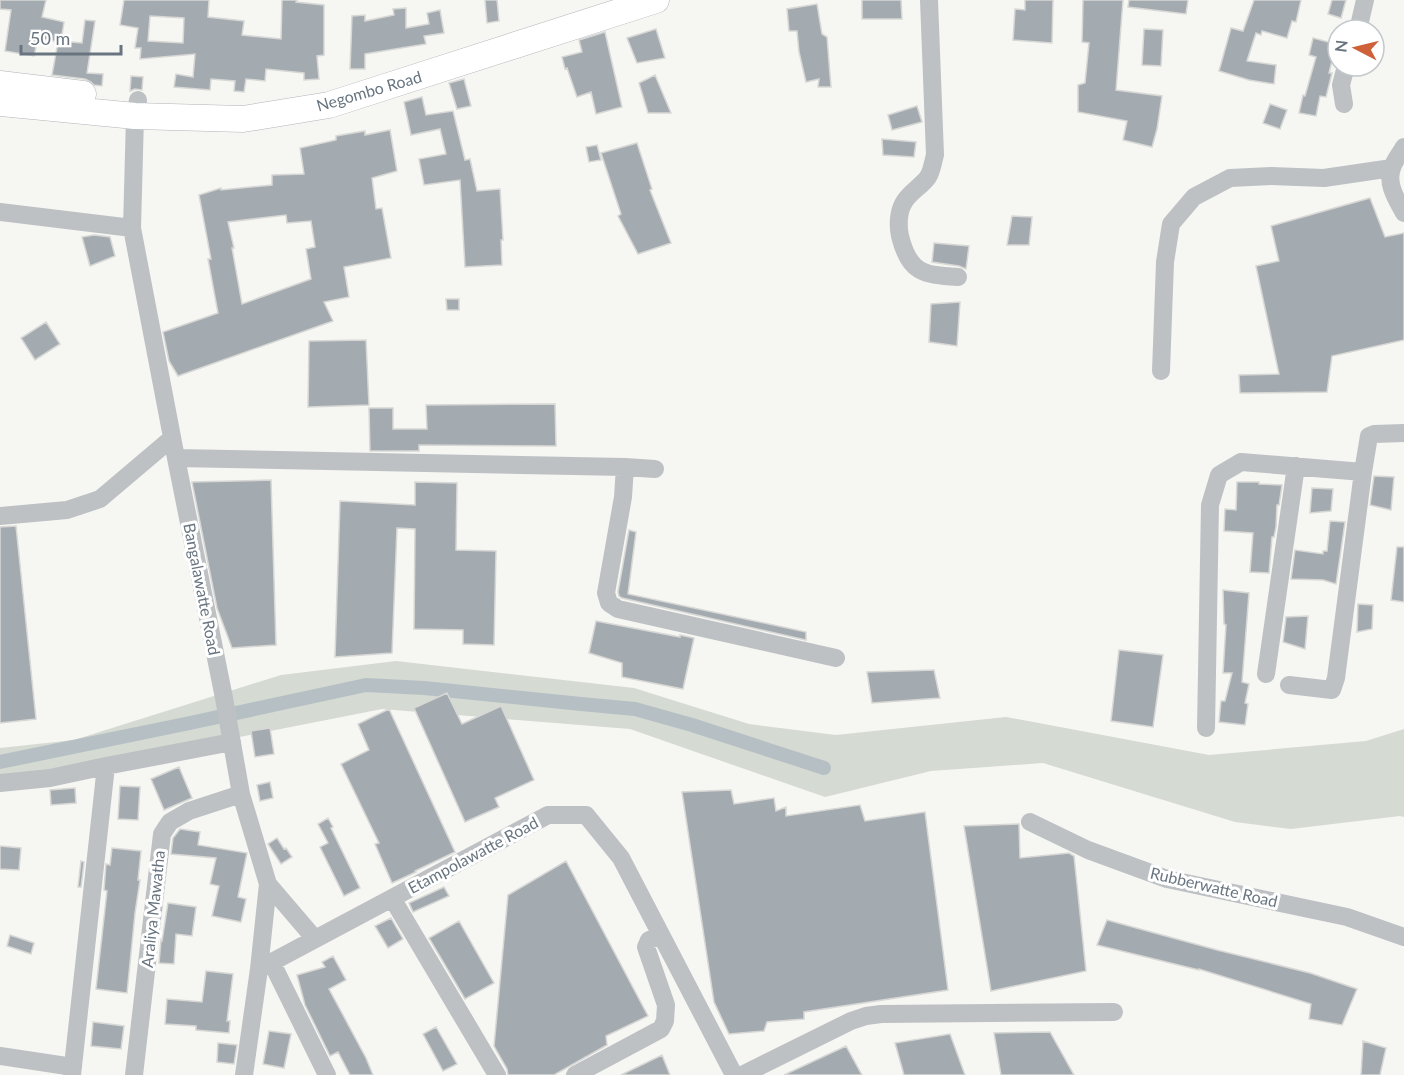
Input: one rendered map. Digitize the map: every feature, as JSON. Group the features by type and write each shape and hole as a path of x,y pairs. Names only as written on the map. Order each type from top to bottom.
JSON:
{"highway":[{"name":"Negombo Road","path":"0,84 136,108 178,103 242,104 326,90 605,0"},
{"name":"Negombo Road","path":"0,103 136,108 243,119 329,105 656,0"}],"street":[{"path":"929,0 935,155 929,176 903,203 899,230 906,257 915,267 932,275 958,277"},
{"path":"1361,18 1365,0"},
{"path":"1343,78 1341,85 1344,105"},
{"name":"Bangalawatte Road","path":"136,108 132,228 225,698 241,794 268,884 266,966 244,1075"},
{"path":"1404,147 1392,168 1390,180 1404,213"},
{"path":"1161,371 1165,262 1171,224 1194,197 1230,178 1271,176 1324,178 1392,168"},
{"path":"0,212 132,228"},
{"path":"1289,685 1332,690 1336,678 1369,436 1404,433"},
{"path":"0,516 68,510 100,499 172,438"},
{"path":"176,458 626,466 655,469"},
{"path":"1206,728 1210,505 1219,475 1241,462 1363,472"},
{"path":"626,466 623,497 606,593 609,603 618,609 836,658"},
{"path":"1266,674 1296,466"},
{"path":"0,783 50,778 232,742"},
{"path":"0,1056 73,1071 106,766"},
{"name":"Araliya Mawatha","path":"134,1075 162,834 170,822 189,811 241,794"},
{"name":"Etampolawatte Road","path":"266,966 548,815 586,815 621,858 734,1075"},
{"name":"Rubberwatte Road","path":"1030,822 1088,850 1167,879 1347,917 1404,937"},
{"path":"268,884 315,939"},
{"path":"392,898 497,1075"},
{"path":"575,1075 661,1029 665,1020 666,1005 646,947 649,940 661,936"},
{"path":"266,966 327,1075"},
{"path":"742,1075 851,1021 866,1016 1114,1012"}],"shaded area":[{"path":"396,661 634,688 749,724 836,735 1006,717 1209,755 1366,741 1404,729 1404,817 1291,829 1235,822 1043,763 931,771 825,797 630,729 382,709 77,769 0,789 0,748 74,740 281,675"}],"building":[{"path":"0,0 46,0 42,17 64,22 61,41 82,43 85,20 95,21 87,73 103,74 102,86 94,85 85,79 52,75 58,42 38,38 34,56 5,51 11,10 0,9"},
{"path":"124,0 209,0 208,17 244,21 242,35 281,39 282,0 324,5 324,55 317,56 319,79 304,80 304,73 266,69 265,81 246,79 244,92 234,91 235,81 211,79 210,90 174,87 176,74 193,77 195,54 140,59 141,48 135,48 138,28 120,25","holes":["150,16 184,18 183,43 148,41"]},
{"path":"485,0 497,0 499,21 487,23"},
{"path":"862,0 901,0 902,19 862,19"},
{"path":"1025,0 1053,0 1052,43 1013,40 1015,9 1025,10"},
{"path":"1083,0 1123,0 1116,90 1162,96 1152,147 1123,140 1127,121 1078,112 1078,85 1085,83 1089,43 1082,42"},
{"path":"1129,0 1188,0 1186,14 1128,7"},
{"path":"1254,0 1301,0 1296,22 1292,21 1287,38 1262,31 1261,35 1256,33 1247,61 1276,65 1274,84 1249,80 1219,71 1231,28 1243,31"},
{"path":"1332,0 1346,0 1341,18 1328,14"},
{"path":"817,4 822,34 827,37 831,87 818,87 819,79 806,82 797,31 789,31 787,9"},
{"path":"406,8 406,28 429,24 427,13 440,10 444,33 424,36 426,44 365,54 365,69 350,69 352,16 365,15 365,21 394,15 393,9"},
{"path":"656,29 665,58 637,63 627,38"},
{"path":"1144,29 1163,30 1161,66 1142,65"},
{"path":"605,32 622,107 596,114 591,92 577,97 562,57 582,52 579,40"},
{"path":"1313,38 1326,41 1326,78 1331,78 1326,97 1320,96 1316,116 1299,113 1316,57 1309,55"},
{"path":"655,75 671,113 648,113 639,83"},
{"path":"131,76 143,77 142,90 130,91"},
{"path":"464,79 471,106 457,109 449,83"},
{"path":"422,97 426,115 453,111 465,160 470,159 477,191 500,189 502,265 465,267 460,180 424,185 419,159 446,154 440,129 411,135 404,102"},
{"path":"1270,104 1287,110 1280,129 1263,123"},
{"path":"917,106 922,122 892,130 888,115"},
{"path":"390,130 397,171 372,178 376,209 382,208 391,258 344,267 349,297 324,302 333,321 178,376 169,361 163,332 218,313 199,195 221,188 221,190 272,185 272,175 304,174 300,148 336,140 336,136 365,131 365,135","holes":["286,215 287,223 311,221 315,247 306,249 311,279 242,304 228,222"]},
{"path":"882,139 916,142 914,157 883,155"},
{"path":"637,143 652,189 650,190 671,243 638,254 618,216 621,214 601,153"},
{"path":"597,145 601,160 589,162 586,147"},
{"path":"1370,198 1385,237 1404,233 1404,340 1332,356 1327,392 1240,393 1239,375 1279,374 1256,266 1279,261 1271,226"},
{"path":"1012,216 1032,217 1029,245 1007,245"},
{"path":"94,235 110,237 115,256 90,266 82,237"},
{"path":"934,243 969,246 966,269 932,262"},
{"path":"446,299 459,299 459,310 447,310"},
{"path":"960,302 957,346 929,342 931,304"},
{"path":"46,322 60,344 35,360 21,338"},
{"path":"366,340 369,405 308,407 309,341"},
{"path":"555,404 556,446 419,445 419,451 370,451 369,408 393,408 393,429 427,429 426,405"},
{"path":"1374,476 1394,477 1391,510 1370,505"},
{"path":"271,480 276,645 232,648 217,608 192,482"},
{"path":"415,482 457,483 456,550 496,551 494,645 463,644 463,630 414,629 415,529 397,528 392,653 335,657 340,501 415,505"},
{"path":"1237,482 1282,485 1279,505 1277,505 1276,527 1274,537 1272,537 1269,573 1250,572 1253,533 1224,531 1225,509 1236,510"},
{"path":"1312,488 1333,489 1331,511 1310,513"},
{"path":"1330,521 1345,522 1336,584 1323,580 1291,579 1295,550 1323,554 1323,551 1327,551"},
{"path":"16,526 36,719 0,723 0,527"},
{"path":"629,530 636,532 628,594 806,632 806,640 622,598 618,592"},
{"path":"1397,547 1404,547 1404,602 1391,600"},
{"path":"1223,590 1249,593 1242,682 1249,684 1245,703 1248,704 1245,725 1219,722 1221,701 1225,701 1232,673 1223,673 1226,625 1224,624"},
{"path":"1358,604 1373,605 1372,629 1357,632"},
{"path":"1308,616 1305,649 1283,642 1286,617"},
{"path":"596,621 694,638 683,689 622,677 622,663 589,653"},
{"path":"1119,650 1163,655 1153,727 1111,721"},
{"path":"934,670 940,698 872,703 867,672"},
{"path":"447,693 462,724 501,706 534,780 495,798 499,807 465,822 414,708"},
{"path":"389,709 455,852 392,883 375,844 379,843 341,764 369,750 358,724"},
{"path":"270,728 274,754 255,757 251,731"},
{"path":"179,767 192,798 164,810 151,779"},
{"path":"270,782 273,798 260,801 257,785"},
{"path":"120,786 140,787 138,820 118,819"},
{"path":"75,788 76,803 51,805 50,790"},
{"path":"731,790 734,804 774,798 776,811 786,807 786,816 860,805 865,821 925,812 948,990 804,1012 804,1019 767,1022 764,1031 729,1034 714,1002 682,792"},
{"path":"328,818 360,888 344,896 320,847 328,843 318,824"},
{"path":"1019,824 1020,858 1069,853 1074,856 1086,971 991,991 964,826"},
{"path":"180,829 200,832 198,845 247,853 238,897 246,899 241,922 212,916 219,886 210,884 216,858 171,854 173,838"},
{"path":"277,838 292,857 281,864 268,844"},
{"path":"0,846 21,848 19,870 0,869"},
{"path":"112,848 141,851 138,880 140,880 127,993 96,989 107,891 104,890 106,864 110,865"},
{"path":"81,861 84,862 81,887 78,887"},
{"path":"566,861 648,1016 606,1036 607,1045 554,1075 508,1075 494,1046 508,895"},
{"path":"444,887 449,896 413,912 409,903"},
{"path":"168,903 196,907 192,936 176,934 174,964 159,963"},
{"path":"391,918 403,939 388,948 375,926"},
{"path":"1107,920 1310,973 1357,989 1342,1025 1309,1019 1311,1004 1199,969 1097,945"},
{"path":"459,921 494,983 465,999 429,938"},
{"path":"10,935 34,943 31,954 7,946"},
{"path":"333,956 346,980 329,989 373,1075 350,1075 338,1052 330,1056 305,1005 297,975 325,967 322,962"},
{"path":"206,971 233,974 227,1021 230,1021 229,1033 196,1030 196,1026 165,1024 167,999 202,1002"},
{"path":"93,1022 124,1026 121,1049 91,1046"},
{"path":"436,1027 457,1064 443,1071 423,1034"},
{"path":"269,1031 291,1034 284,1068 263,1064"},
{"path":"1050,1032 1074,1075 1001,1075 994,1033"},
{"path":"950,1034 965,1075 904,1075 895,1043"},
{"path":"1363,1041 1386,1048 1380,1075 1361,1075"},
{"path":"218,1043 237,1045 234,1064 217,1062"},
{"path":"846,1046 862,1075 784,1075"},
{"path":"662,1055 670,1075 621,1075"}],"waterway":[{"path":"0,762 366,685 424,688 635,709 824,768 821,767"}]}
